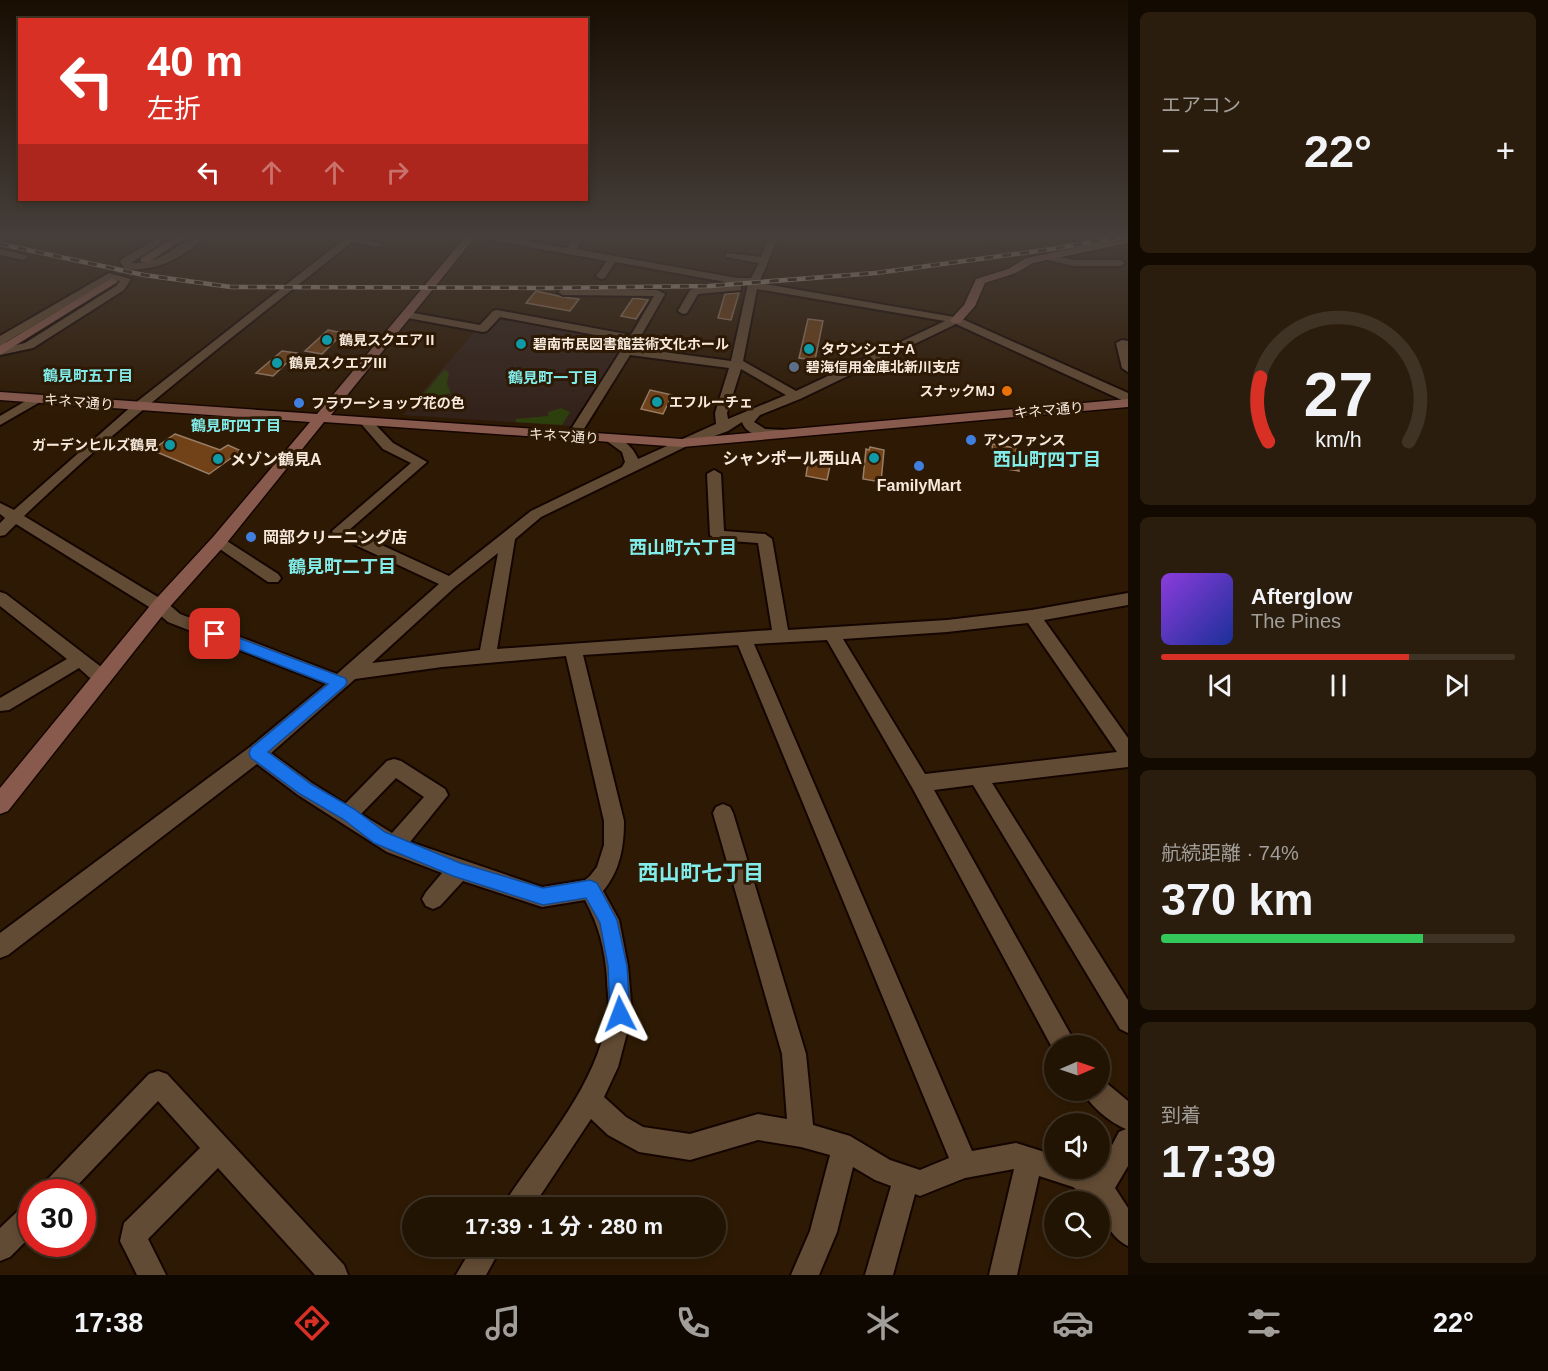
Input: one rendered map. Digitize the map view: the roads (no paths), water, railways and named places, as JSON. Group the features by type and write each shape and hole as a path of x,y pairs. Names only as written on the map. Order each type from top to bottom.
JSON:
{"street":[{"path":"0,345 1,340 74,296"},
{"path":"0,352 89,296"},
{"path":"0,352 29,346 108,296"},
{"path":"0,531 60,474 138,407 280,296"},
{"path":"0,804 160,606 219,541 424,296"},
{"path":"572,437 659,296"},
{"path":"683,311 692,296"},
{"path":"723,428 721,413 736,363 751,296"},
{"path":"818,296 956,320 1128,398"},
{"path":"0,947 257,753 345,678 450,583 536,514 682,443 796,396 956,320 969,306 974,296"},
{"path":"408,315 483,328 497,313 633,339"},
{"path":"1128,344 1122,343 1128,368"},
{"path":"627,351 736,363 796,396"},
{"name":"キネマ通り","path":"0,396 319,420 682,443 1128,403"},
{"path":"0,421 36,399"},
{"path":"755,413 747,422 755,430 786,434"},
{"path":"367,423 388,446 420,462 339,531 450,583"},
{"path":"610,439 628,450 632,462 626,471"},
{"path":"714,474 717,535 765,539 774,606 781,636"},
{"path":"0,508 160,606 174,618 345,678 442,660 487,656 947,626 1032,616 1128,599"},
{"path":"487,656 508,536"},
{"path":"219,541 273,578"},
{"path":"0,598 7,613 103,678"},
{"path":"1032,616 1128,753"},
{"path":"832,634 920,783 1059,1035"},
{"path":"743,638 965,1165"},
{"path":"257,753 305,789 394,845 459,870 543,897 590,889 605,872 614,845 614,821 573,649"},
{"path":"3,705 79,660"},
{"path":"920,783 1128,759"},
{"path":"348,814 394,767 438,795 394,845"},
{"path":"978,777 1128,1022"},
{"path":"723,813 794,1054 801,1134"},
{"path":"433,899 459,870"},
{"path":"523,1197 589,1100 606,1067 620,1014 617,966 608,920 590,889"},
{"path":"66,1179 158,1083 334,1275"},
{"path":"589,1100 617,1126 639,1139 690,1147 758,1127 801,1134 845,1147 884,1171 920,1183 965,1165 1016,1156 1079,1176 1100,1189 1128,1232"},
{"path":"1108,1101 1128,1117"},
{"path":"1100,1189 1128,1141"},
{"path":"805,1275 823,1232 845,1147"},
{"path":"150,1274 134,1241 134,1233 218,1149"},
{"path":"1004,1275 1029,1161"},
{"path":"879,1275 906,1178"},
{"path":"0,1248 18,1229"},
{"path":"470,1275 482,1257"}],"place":[{"name":"鶴見スクエアⅡ","path":"327,340"},
{"name":"碧南市民図書館芸術文化ホール","path":"521,344"},
{"name":"タウンシエナA","path":"809,349"},
{"name":"鶴見スクエアⅢ","path":"277,363"},
{"name":"碧海信用金庫北新川支店","path":"794,367"},
{"name":"スナックMJ","path":"1007,391"},
{"name":"エフルーチェ","path":"657,402"},
{"name":"フラワーショップ花の色","path":"299,403"},
{"name":"アンファンス","path":"971,440"},
{"name":"ガーデンヒルズ鶴見","path":"170,445"},
{"name":"シャンポール西山A","path":"874,458"},
{"name":"メゾン鶴見A","path":"218,459"},
{"name":"FamilyMart","path":"919,466"},
{"name":"岡部クリーニング店","path":"251,537"}],"district":[{"name":"鶴見町五丁目","path":"88,375"},
{"name":"鶴見町一丁目","path":"553,377"},
{"name":"鶴見町四丁目","path":"236,425"},
{"name":"西山町四丁目","path":"1047,460"},
{"name":"西山町六丁目","path":"683,548"},
{"name":"鶴見町二丁目","path":"342,567"},
{"name":"西山町七丁目","path":"701,872"}]}
